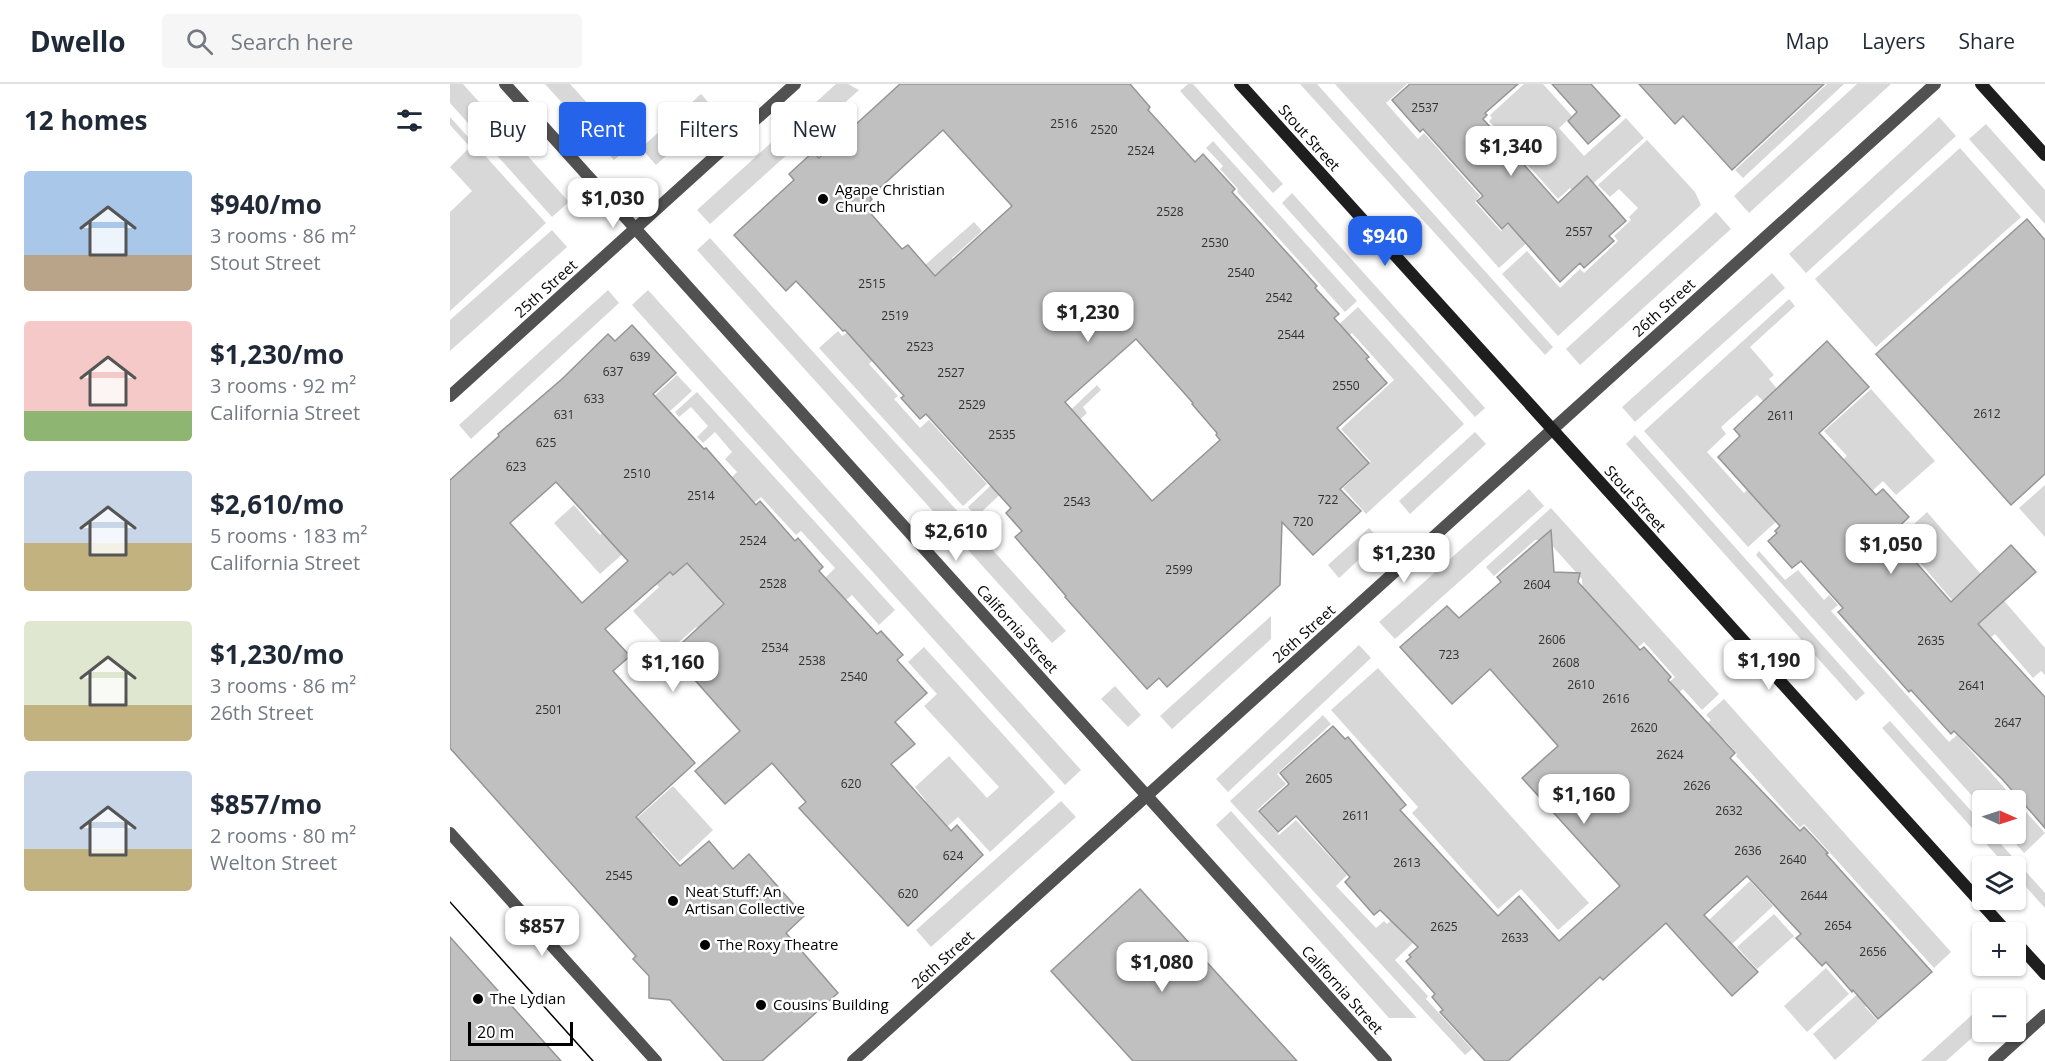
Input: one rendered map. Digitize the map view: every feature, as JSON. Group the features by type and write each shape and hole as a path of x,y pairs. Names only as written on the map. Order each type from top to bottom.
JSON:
{"main road":[{"name":"Stout Street","path":"1240,84 1998,922"},
{"path":"1981,84 2045,155"},
{"path":"2026,953 2045,975"}],"street":[{"name":"California Street","path":"505,84 1386,1061"},
{"name":"25th Street","path":"450,396 795,84"},
{"name":"26th Street","path":"854,1061 1935,84"},
{"path":"450,833 656,1061"},
{"path":"1994,1061 2045,1015"}],"shaded area":[{"path":"450,84 463,84 479,102 468,102 468,123 450,103"},
{"path":"545,84 570,84 586,102 561,102"},
{"path":"836,84 848,84 859,90 846,102 816,102"},
{"path":"1188,84 1193,84 1283,184 1273,193 1180,91"},
{"path":"1300,84 1317,84 1553,347 1545,355"},
{"path":"1335,84 1407,84 1386,103 1418,139 1424,133 1480,196 1475,202 1501,231 1546,192 1544,227 1499,268"},
{"path":"1524,84 1543,84 1572,116 1559,128 1584,156 1626,118 1644,138 1578,197 1570,188 1558,199 1489,121 1492,118 1490,115"},
{"path":"1827,84 1844,84 1743,178 1735,170"},
{"path":"1857,84 1891,84 1749,213 1734,196"},
{"path":"701,94 708,102 692,102"},
{"path":"450,117 468,137 468,145 450,125"},
{"path":"1939,117 1956,136 1806,273 1789,254"},
{"path":"1986,124 2045,190 2045,224 1969,139"},
{"path":"658,133 658,156 666,156 656,165 646,154 646,144"},
{"path":"1647,140 1695,192 1701,205 1558,336 1502,274 1527,251 1560,288 1580,269 1584,273 1618,241 1614,236 1631,220 1629,217 1638,208 1619,189 1610,197 1598,185"},
{"path":"1213,141 1357,301 1345,312 1237,192 1238,189 1220,169 1223,166 1206,148"},
{"path":"771,143 771,156 786,156 710,224 697,210"},
{"path":"1960,148 2021,217 1876,347 1815,279"},
{"path":"468,149 468,156 485,156 546,223 450,311 450,212 472,191 450,167"},
{"path":"497,156 528,156 569,202 552,217"},
{"path":"1292,193 1485,408 1475,417 1282,203"},
{"path":"1716,212 1731,229 1580,365 1566,349"},
{"path":"974,222 982,231 952,258 967,275 956,288 917,272"},
{"path":"552,230 567,247 450,351 450,320"},
{"path":"710,238 1066,631 1052,643 697,250"},
{"path":"1772,273 1785,288 1635,422 1622,407"},
{"path":"608,290 619,303 471,439 459,425"},
{"path":"648,290 1081,770 1065,785 632,305"},
{"path":"1789,299 1795,306 1750,347 1774,375 1769,379 1777,389 1763,401 1757,395 1721,427 1726,434 1707,452 1744,493 1767,472 1817,485 1748,547 1644,431"},
{"path":"1358,307 1464,424 1366,514 1343,488 1371,462 1341,429 1394,380 1352,333 1328,355 1314,347"},
{"path":"838,331 842,336 848,332 873,360 869,364 898,396 894,399 920,428 929,420 987,484 963,506 819,348"},
{"path":"677,375 692,391 604,471 590,455"},
{"path":"1097,385 1101,390 1083,407 1087,413 976,517 968,507"},
{"path":"1871,389 1935,461 1896,495 1883,481 1847,514 1819,482 1847,456 1824,431"},
{"path":"697,392 895,610 879,625 852,595 845,601 825,578 835,568 801,531 796,535 761,497 754,503 731,478 737,472 725,459 732,452 715,432 703,443 697,437 708,426 691,407 679,417 675,412"},
{"path":"1475,432 1486,444 1410,514 1399,501"},
{"path":"1635,435 1865,693 1856,701 1626,444"},
{"path":"2045,485 2045,537 2019,508"},
{"path":"1529,489 1544,506 1395,639 1379,622"},
{"path":"644,496 651,529 600,574 554,523 574,505 600,535"},
{"path":"1551,508 1719,694 1702,710 1683,689 1677,694 1667,684 1675,677 1644,642 1633,652 1583,596 1582,579 1547,540 1535,540 1494,576 1486,567"},
{"path":"1927,512 2045,648 2045,675 2041,671 2033,678 1995,634 1987,641 1899,538"},
{"path":"1369,528 1380,540 1339,578 1328,565"},
{"path":"652,545 742,579 719,600 750,637 744,679 696,627 669,651 633,611 659,587 635,560"},
{"path":"1759,551 1785,580 1798,570 1824,600 1829,595 1838,605 1831,611 1949,742 1957,735 2006,790 1972,790 1972,796 1756,555"},
{"path":"1271,616 1271,639 1172,729 1160,716"},
{"path":"1359,645 1371,658 1228,792 1216,779"},
{"path":"924,647 1055,792 990,852 958,817 914,856 893,832 926,801 915,787 949,756 987,798 999,787 924,706 937,694 908,662"},
{"path":"1378,668 1589,903 1558,930 1521,889 1498,909 1412,813 1418,807 1331,710"},
{"path":"1115,686 1141,715 1128,727 1101,699"},
{"path":"1724,699 1951,952 1934,968 1804,824 1800,828 1736,756 1737,754 1724,739 1718,744 1703,727 1711,720 1706,715"},
{"path":"1323,715 1331,724 1277,774 1286,784 1257,810 1279,835 1296,820 1347,875 1336,886 1376,928 1384,921 1387,924 1394,917 1416,940 1395,960 1428,996 1426,999 1472,1049 1465,1055 1230,801"},
{"path":"1890,721 1972,812 1972,828 1882,728"},
{"path":"673,786 713,830 679,862 653,833 649,835 635,820"},
{"path":"1061,801 1076,817 931,947 916,930"},
{"path":"1231,811 1417,1018 1389,1018 1216,825"},
{"path":"2026,812 2045,833 2024,853 2016,844 2026,844"},
{"path":"1986,844 2001,844 2012,856 1997,856"},
{"path":"2026,872 2045,893 2045,908 2026,887"},
{"path":"1750,881 1773,906 1731,945 1709,920"},
{"path":"1774,914 1794,936 1757,969 1737,947"},
{"path":"1826,968 1849,994 1807,1032 1784,1006"},
{"path":"1871,982 1880,993 1865,1007 1878,1021 1835,1060 1813,1034"},
{"path":"1972,1015 1972,1038 1946,1061 1921,1061"}],"building":[{"path":"900,84 1130,84 1150,107 1148,110 1195,162 1203,154 1235,189 1232,192 1317,286 1315,288 1339,314 1334,318 1369,357 1366,359 1387,383 1337,428 1369,463 1340,489 1361,511 1313,555 1282,522 1280,585 1167,687 1159,678 1147,689 1015,537 1022,531 1006,513 1011,508 926,414 920,419 901,398 904,396 845,330 843,331 796,281 786,291 734,235 794,180 789,174 809,156 819,158 821,156 857,156 857,123","holes":["943,130 1012,206 935,276 908,245 902,249 865,207 872,199 870,197","1136,339 1193,403 1220,440 1152,501 1065,402"]},
{"path":"1410,84 1518,84 1485,113 1487,115 1483,119 1558,203 1587,176 1626,221 1609,236 1614,241 1584,268 1580,263 1560,282 1508,223 1502,229 1477,201 1483,196 1423,129 1420,132 1392,100"},
{"path":"1552,84 1591,84 1620,116 1588,144 1568,121 1577,112"},
{"path":"1639,84 1824,84 1732,170 1683,116 1675,124"},
{"path":"2027,219 2045,240 2045,474 2011,505 1876,354"},
{"path":"632,325 676,373 653,394 704,449 706,448 756,505 760,501 795,541 798,538 823,567 819,571 877,634 881,631 903,655 897,660 927,693 895,722 915,744 891,764 951,831 957,825 983,855 908,926 799,808 806,802 772,763 725,804 695,771 740,731 671,653 724,604 687,563 673,575 670,572 605,629 630,656 613,671 695,763 636,817 680,866 709,841 733,869 749,854 804,916 786,933 838,993 762,1061 724,1061 670,1000 649,998 649,976 633,959 636,956 450,748 450,480 499,436 498,434 562,379 608,334 615,341","holes":["556,482 628,561 582,603 510,523"]},
{"path":"1827,341 1869,387 1819,433 1876,495 1883,489 1909,517 1891,534 1951,602 2011,545 2036,572 1978,624 2045,697 2045,828 2026,806 2026,790 2012,790 1954,731 1951,734 1911,690 1909,692 1838,612 1843,608 1801,561 1792,568 1768,541 1777,533 1775,531 1780,526 1718,457 1740,436 1734,429"},
{"path":"1551,530 1554,572 1580,573 1578,582 1640,650 1644,647 1671,677 1668,680 1735,753 1730,758 1800,831 1804,827 1932,972 1878,1019 1826,962 1822,966 1796,938 1801,934 1747,876 1704,915 1758,972 1732,996 1666,923 1603,980 1600,977 1508,1061 1485,1061 1440,1012 1443,1010 1432,997 1435,994 1406,961 1418,947 1380,910 1374,915 1345,882 1350,877 1296,816 1278,832 1259,811 1289,784 1280,773 1333,726 1345,739 1348,737 1406,805 1400,810 1498,916 1519,896 1559,941 1620,886 1522,778 1558,746 1490,669 1452,704 1400,647 1447,606 1459,618 1501,582 1497,577"},
{"path":"1140,889 1297,1061 1133,1061 1051,971"},
{"name":"The Lydian","path":"450,937 561,1061 450,1061"}],"tram line":[{"path":"450,902 593,1061"}],"place":[{"name":"Agape Christian Church","path":"823,199"},
{"name":"Neat Stuff: An Artisan Collective","path":"673,901"},
{"name":"The Roxy Theatre","path":"705,945"},
{"name":"The Lydian","path":"478,999"},
{"name":"Cousins Building","path":"761,1005"}]}
